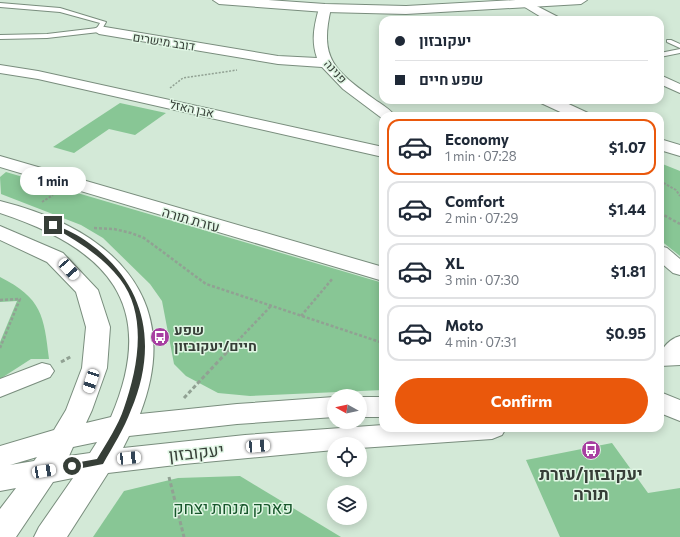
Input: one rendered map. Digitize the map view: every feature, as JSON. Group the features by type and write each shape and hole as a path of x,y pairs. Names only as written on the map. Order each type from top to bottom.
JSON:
{"street":[{"path":"219,0 327,4 436,15 528,4 581,0"},
{"name":"פנינה","path":"327,4 320,39 320,48 328,64 344,82 383,112"},
{"path":"528,4 548,16"},
{"name":"דובב מישרים","path":"99,30 278,60 328,64"},
{"name":"אבן האזל","path":"0,69 38,74 379,151"},
{"path":"664,81 680,89"},
{"path":"556,104 573,112"},
{"path":"664,145 680,151"},
{"name":"עזרת תורה","path":"0,161 70,184 379,273"},
{"path":"0,207 62,229 86,243 112,266 132,293 138,310 141,330 139,367 128,408 100,462 50,537"},
{"path":"0,232 35,246 69,269 82,284 92,301 98,322 99,344 96,368 87,394 65,438 0,534"},
{"path":"664,255 680,269"},
{"path":"0,388 42,371"},
{"path":"664,404 680,412"},
{"path":"367,407 379,407"},
{"path":"0,457 65,438 120,426 237,414 327,408"},
{"path":"664,414 680,412"},
{"name":"יעקובזון","path":"0,479 100,462 242,447 439,432"}],"lane":[{"path":"0,5 60,10 103,22 99,30"},
{"name":"דובב מישרים","path":"0,36 46,36 99,30"},
{"path":"669,41 680,46"},
{"path":"664,54 680,51"}],"path":[{"path":"153,100 183,78 250,67 278,60"},
{"path":"664,183 676,190 680,196"},
{"path":"23,214 70,184"},
{"path":"664,215 680,224"},
{"path":"62,229 109,228 131,232 160,247 195,277 206,284 379,342"},
{"path":"301,316 345,263"},
{"path":"0,300 20,299 0,348"},
{"path":"178,404 271,306"},
{"path":"168,472 184,537"}],"green space":[{"path":"120,103 166,113 135,135 109,129 74,153 53,147"},
{"path":"664,165 680,171 680,256 664,243"},
{"path":"6,172 379,282 379,390 327,389 327,393 250,396 218,393 186,376 174,364 162,301 150,284 103,238 81,225 1,194 0,177"},
{"path":"0,277 25,293 33,301 42,320 49,359 31,359 0,379 0,342 17,301 0,302"},
{"path":"612,443 648,493 680,488 680,537 560,537 526,460"},
{"name":"פארק מנחת יצחק","path":"240,476 341,537 93,537 124,491 178,478"}],"place":[{"name":"שפע חיים/יעקובזון","path":"160,337"},
{"name":"יעקובזון/עזרת תורה","path":"591,450"}],"route":[{"path":"53,225 86,243 101,255 123,279 132,293 138,310 141,330 141,350 135,388 120,426 100,462 72,466"}]}
